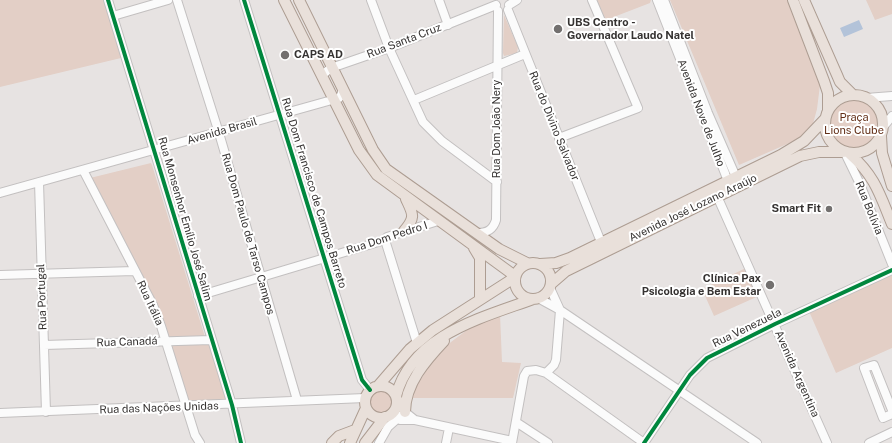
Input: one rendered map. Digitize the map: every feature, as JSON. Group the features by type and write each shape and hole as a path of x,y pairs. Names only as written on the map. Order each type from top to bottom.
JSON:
{"main road":[{"path":"284,0 359,150 377,175 514,277 517,290 521,295 535,299"},
{"path":"299,0 331,68 371,146 386,169 508,254 527,263 540,264 549,272 550,286 547,293 535,299 460,326 437,340 409,366 401,380 396,398 394,415"},
{"path":"793,0 828,93 824,127 830,142 866,167 873,179 892,224"},
{"path":"804,0 836,75 840,82 853,95"},
{"path":"293,17 304,11"},
{"path":"826,115 841,98 853,95 866,98 880,109 883,131 882,154 892,186"},
{"name":"Avenida José Lozano Araújo","path":"540,264 562,261 781,155 804,141 826,115"},
{"path":"846,153 866,152 878,143 883,131"},
{"path":"359,150 371,146"},
{"name":"Avenida José Lozano Araújo","path":"550,286 566,271 800,156 818,152 846,153"},
{"path":"404,231 412,221 413,214 405,197"},
{"path":"438,221 459,220"},
{"path":"450,230 459,220"},
{"path":"474,247 480,258 480,299"},
{"path":"350,443 370,396 417,343 445,321 514,277 517,270 527,263"},
{"path":"365,443 394,415 406,398 413,381 430,356 460,326"},
{"path":"370,396 389,388 396,398"},
{"path":"370,396 376,417 394,415"},
{"path":"332,443 339,436 355,430"}],"street":[{"name":"Rua Monsenhor Emílio José Salim","path":"108,0 156,150 211,340 232,405 241,443"},
{"path":"113,16 168,0"},
{"name":"Rua Dom Paulo de Tarso Campos","path":"177,0 219,133 297,400"},
{"name":"Rua Dom Francisco de Campos Barreto","path":"244,0 281,114 323,257 362,380 370,396"},
{"path":"371,0 389,48 423,122 442,142 497,182"},
{"path":"439,0 448,24"},
{"path":"559,138 638,108 592,0"},
{"name":"Avenida Nove de Julho","path":"657,0 692,80"},
{"name":"Avenida Nove de Julho","path":"664,0 705,115 732,179"},
{"name":"Rua Santa Cruz","path":"322,75 331,68 389,48 487,9 498,6 504,12 509,3"},
{"name":"Rua do Divino Salvador","path":"509,3 525,54 601,242"},
{"name":"Rua Dom João Nery","path":"477,233 487,232 495,225 497,182 498,6"},
{"path":"414,100 525,54"},
{"path":"334,99 339,98 342,94 342,87"},
{"path":"866,98 892,96"},
{"name":"Avenida Brasil","path":"0,193 219,133 334,99"},
{"path":"883,131 892,116"},
{"name":"Rua Bolívia","path":"846,153 892,264"},
{"name":"Rua Itália","path":"82,170 153,305 166,340 195,435 200,443"},
{"name":"Rua Portugal","path":"39,182 46,412"},
{"name":"Avenida Argentina","path":"717,196 827,443"},
{"name":"Rua Dom Pedro I","path":"198,296 323,257 385,240 387,237 438,221"},
{"path":"385,240 417,343"},
{"name":"Rua Venezuela","path":"644,443 690,375 707,358 775,324 892,270"},
{"path":"0,276 134,271"},
{"path":"546,373 554,366 556,360 560,310 550,286"},
{"path":"535,299 560,310 757,443"},
{"name":"Rua Canadá","path":"44,345 166,340 211,340"},
{"path":"892,410 874,365 864,368 884,418 892,414"},
{"path":"379,443 394,415 512,442 524,376 532,370 546,373 644,443"},
{"name":"Rua das Nações Unidas","path":"0,413 232,405 370,396"},
{"path":"516,422 548,443"},
{"path":"446,443 449,428"},
{"path":"869,443 892,432"}],"green space":[{"path":"0,0 104,0 121,58 0,87"},
{"path":"595,0 651,0 650,3 604,20"},
{"path":"670,0 787,0 820,85 817,109 811,131 794,141 739,165"},
{"path":"866,0 892,0 892,14 875,20"},
{"path":"504,15 518,47 517,53 504,56 503,53"},
{"name":"Praça Lions Clube","path":"849,97 859,97 869,101 877,109 881,119 881,129 877,139 869,147 859,151 849,151 839,147 831,139 827,129 827,119 831,109 839,101"},
{"path":"151,163 205,337 170,338 147,288 90,178"},
{"path":"748,267 761,295 714,316 702,289"},
{"path":"886,273 892,276 892,348 836,373 808,309"},
{"path":"500,314 502,362 521,363 513,398 412,398 411,395 435,357 451,342 471,327"},
{"path":"169,342 210,342 229,403 189,405"},
{"path":"381,390 386,391 392,397 392,407 386,413 381,414 376,413 370,407 369,402 370,397 376,391"}],"water":[{"path":"859,20 863,29 844,37 840,28"}],"cycle path":[{"path":"108,0 232,405 241,443"},
{"path":"244,0 362,380 370,390"},
{"path":"644,443 690,375 707,358 775,324 892,270"}],"place":[{"name":"UBS Centro - Governador Laudo Natel","path":"558,29"},
{"name":"CAPS AD","path":"285,55"},
{"name":"Smart Fit","path":"829,209"},
{"name":"Clínica Pax Psicologia e Bem Estar","path":"770,285"}]}
